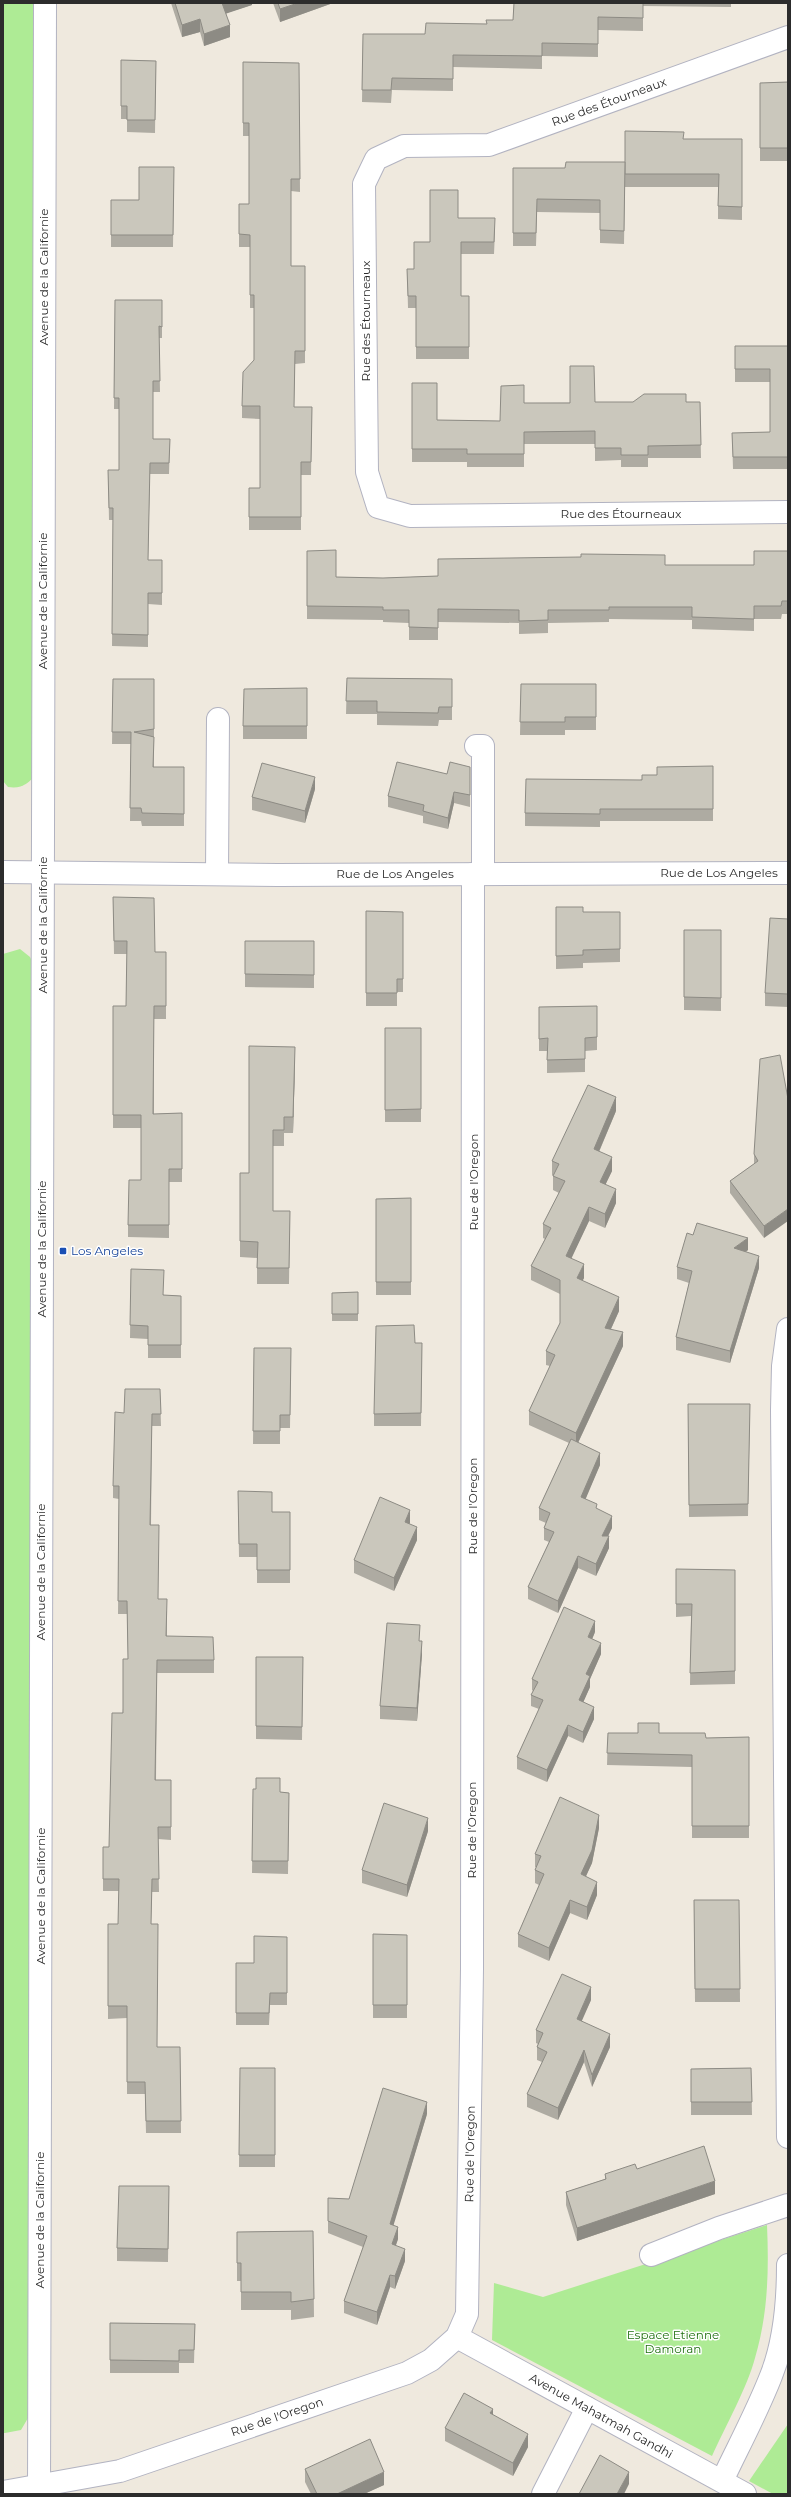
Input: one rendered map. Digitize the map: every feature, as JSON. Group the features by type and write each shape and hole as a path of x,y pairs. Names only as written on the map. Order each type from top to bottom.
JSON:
{"street":[{"name":"Avenue de la Californie","path":"39,2490 45,3"},
{"name":"Rue des Étourneaux","path":"788,37 489,145 404,146 376,159 364,184 367,472 378,507 410,516 788,512"},
{"path":"217,874 218,719"},
{"name":"Rue de l'Oregon","path":"3,2492 39,2490 120,2471 407,2373 431,2360 457,2337 467,2314 471,2061 475,1172 478,874 483,746 476,746"},
{"name":"Rue de Los Angeles","path":"3,872 43,871 217,874 788,874"},
{"path":"788,1329 782,1366 788,2137"},
{"path":"651,2255 719,2228 788,2205"},
{"path":"722,2481 771,2376 783,2335 788,2294 788,2265"},
{"name":"Avenue Mahatmah Gandhi","path":"457,2337 745,2494"},
{"path":"543,2494 587,2408"}],"green space":[{"path":"3,3 34,3 37,773 24,785 17,787 8,787 3,781"},
{"path":"20,949 30,957 34,965 28,2418 21,2430 3,2433 3,954"},
{"name":"Espace Etienne Damoran","path":"767,2225 767,2292 763,2325 759,2342 747,2382 712,2456 492,2340 494,2283 543,2297"},
{"path":"788,2424 788,2494 773,2494 749,2481"}],"building":[{"path":"175,3 222,3 230,25 204,34 200,19 182,25"},
{"path":"278,3 298,3 280,9"},
{"path":"514,3 643,3 643,18 598,17 598,44 542,43 542,56 453,55 453,79 392,78 391,90 362,90 363,34 425,34 426,23 487,24 486,20 513,20"},
{"path":"121,60 156,61 155,120 127,120 127,106 121,106"},
{"path":"243,62 299,63 300,179 291,179 291,266 305,266 305,351 295,351 294,407 312,407 311,462 301,462 301,517 249,517 249,488 260,488 260,406 242,406 243,372 254,360 254,295 250,295 250,235 239,234 239,204 249,204 249,123 243,123"},
{"path":"788,82 788,148 760,148 760,83"},
{"path":"625,131 684,132 683,139 742,139 742,207 718,206 719,174 625,174"},
{"path":"566,162 625,162 624,231 600,230 600,200 537,199 536,233 513,233 513,168 565,168"},
{"path":"139,167 174,167 173,235 111,235 111,200 139,200"},
{"path":"430,190 458,190 458,218 495,218 494,242 461,242 461,296 469,296 469,347 416,347 416,296 408,296 407,269 414,269 414,242 430,242"},
{"path":"115,300 162,300 162,327 159,326 160,381 153,381 153,439 170,439 169,463 150,463 148,560 162,560 162,593 148,593 148,635 112,634 113,508 109,508 108,470 119,470 119,398 114,398"},
{"path":"735,346 788,346 788,457 733,457 732,433 770,432 770,369 735,369"},
{"path":"570,366 594,366 595,402 633,402 644,394 686,394 686,402 700,402 701,445 648,446 648,455 621,455 621,448 595,448 595,431 524,432 524,454 467,454 467,449 412,449 412,383 437,383 437,420 500,421 501,386 524,385 524,403 570,403"},
{"path":"336,550 336,577 383,578 438,576 438,559 581,557 581,554 665,555 665,565 754,565 754,551 788,551 788,601 782,601 781,606 754,606 754,619 692,617 692,607 609,607 609,610 548,610 548,620 519,621 519,610 438,609 438,628 409,627 409,610 383,610 383,607 307,606 307,551"},
{"path":"347,678 452,679 452,707 439,707 438,713 377,712 377,701 346,701"},
{"path":"113,679 154,679 154,729 134,732 154,737 153,767 184,767 184,814 142,813 141,808 130,808 131,732 112,732"},
{"path":"521,684 596,684 596,717 565,717 565,722 520,722"},
{"path":"307,688 307,726 243,726 244,689"},
{"path":"397,762 447,774 450,762 470,767 470,795 454,792 448,818 423,811 424,805 388,796"},
{"path":"262,763 315,777 305,811 252,797"},
{"path":"713,766 713,809 600,809 600,814 525,813 526,779 642,780 642,775 657,775 657,767"},
{"path":"113,897 154,898 155,952 166,952 166,1006 154,1006 153,1114 182,1113 182,1169 169,1169 169,1225 128,1225 129,1180 141,1180 141,1115 113,1115 113,1006 126,1006 127,941 114,941"},
{"path":"556,907 583,907 583,912 620,912 620,949 583,950 583,955 556,956"},
{"path":"366,911 403,912 403,979 397,979 397,993 366,993"},
{"path":"770,918 788,919 788,994 765,993"},
{"path":"684,930 721,930 721,998 684,997"},
{"path":"245,941 314,941 314,975 245,974"},
{"path":"597,1006 597,1037 585,1038 585,1059 547,1060 548,1038 539,1039 539,1007"},
{"path":"385,1028 421,1028 421,1109 385,1110"},
{"path":"249,1046 295,1047 293,1117 284,1117 284,1130 273,1130 273,1211 290,1211 289,1268 257,1268 258,1242 240,1241 240,1173 249,1173"},
{"path":"780,1055 788,1099 788,1209 764,1226 730,1181 758,1161 754,1154 760,1059"},
{"path":"588,1085 616,1097 594,1149 612,1157 600,1182 616,1189 605,1214 589,1207 566,1256 584,1264 577,1278 619,1297 605,1328 623,1332 576,1433 529,1411 555,1355 546,1351 560,1323 560,1280 531,1266 551,1228 543,1224 565,1181 553,1176 559,1164 552,1161"},
{"path":"411,1198 411,1282 376,1282 376,1199"},
{"path":"697,1223 748,1238 734,1248 759,1256 730,1351 676,1337 692,1271 677,1267 687,1233 693,1235"},
{"path":"131,1269 164,1270 163,1295 181,1296 181,1345 148,1345 148,1326 130,1325"},
{"path":"358,1292 358,1314 332,1314 332,1293"},
{"path":"414,1325 415,1343 422,1343 421,1413 374,1414 376,1326"},
{"path":"254,1348 291,1348 290,1415 280,1415 280,1431 253,1431"},
{"path":"125,1389 160,1389 161,1414 152,1414 150,1525 159,1525 158,1599 167,1599 166,1636 213,1637 214,1660 157,1660 155,1780 171,1780 171,1827 158,1827 159,1879 152,1879 151,1924 158,1924 157,2047 180,2047 181,2121 146,2121 145,2082 127,2082 127,2006 108,2006 108,1924 118,1924 119,1879 103,1879 103,1847 109,1847 112,1713 123,1713 123,1659 128,1659 127,1601 118,1601 119,1486 113,1486 115,1412 124,1413"},
{"path":"688,1404 750,1404 748,1504 689,1505"},
{"path":"571,1439 600,1453 581,1497 597,1504 596,1508 612,1516 602,1536 609,1536 596,1564 578,1556 558,1601 528,1587 554,1532 544,1528 550,1513 539,1508"},
{"path":"238,1491 272,1492 272,1512 290,1512 290,1570 257,1570 257,1544 239,1544"},
{"path":"380,1497 410,1510 405,1522 417,1527 394,1578 354,1560"},
{"path":"676,1569 735,1570 735,1671 690,1673 692,1604 676,1604"},
{"path":"564,1607 595,1621 588,1637 601,1643 586,1674 590,1676 579,1700 594,1707 583,1732 568,1725 547,1770 517,1757 543,1700 531,1695 538,1682 532,1679"},
{"path":"387,1623 420,1625 419,1641 422,1641 417,1708 380,1706"},
{"path":"256,1657 303,1657 302,1727 256,1726"},
{"path":"638,1723 659,1723 659,1733 705,1733 706,1738 749,1737 749,1826 692,1826 692,1755 607,1753 608,1733 638,1733"},
{"path":"256,1778 280,1778 280,1792 289,1793 288,1861 252,1861 253,1789 256,1789"},
{"path":"560,1797 599,1815 592,1850 581,1874 597,1882 587,1907 570,1900 549,1948 518,1934 544,1874 535,1870 541,1856 535,1854"},
{"path":"384,1803 428,1818 407,1885 362,1870"},
{"path":"694,1900 739,1900 740,1989 695,1989"},
{"path":"373,1934 407,1935 407,2005 373,2005"},
{"path":"254,1936 287,1937 287,1993 270,1993 269,2013 236,2013 236,1963 254,1963"},
{"path":"562,1974 591,1987 577,2019 610,2034 592,2075 584,2050 558,2108 527,2094 547,2052 537,2047 543,2033 536,2030"},
{"path":"240,2068 275,2068 275,2155 239,2155"},
{"path":"751,2068 752,2102 691,2102 691,2069"},
{"path":"383,2088 427,2102 390,2224 398,2227 392,2244 405,2249 395,2276 390,2275 377,2312 344,2301 367,2236 328,2221 328,2198 349,2199"},
{"path":"704,2146 715,2181 577,2228 566,2192 606,2179 605,2174 635,2164 637,2169"},
{"path":"119,2186 169,2186 168,2249 117,2248"},
{"path":"313,2231 314,2299 291,2302 291,2292 241,2292 241,2263 237,2263 237,2232"},
{"path":"110,2323 195,2324 194,2350 179,2350 179,2361 110,2360"},
{"path":"464,2393 493,2409 490,2413 528,2434 513,2463 445,2428"},
{"path":"370,2439 384,2472 337,2494 317,2494 305,2469"},
{"path":"600,2455 629,2472 617,2494 579,2494"}],"place":[{"name":"Los Angeles","path":"63,1251"}]}
